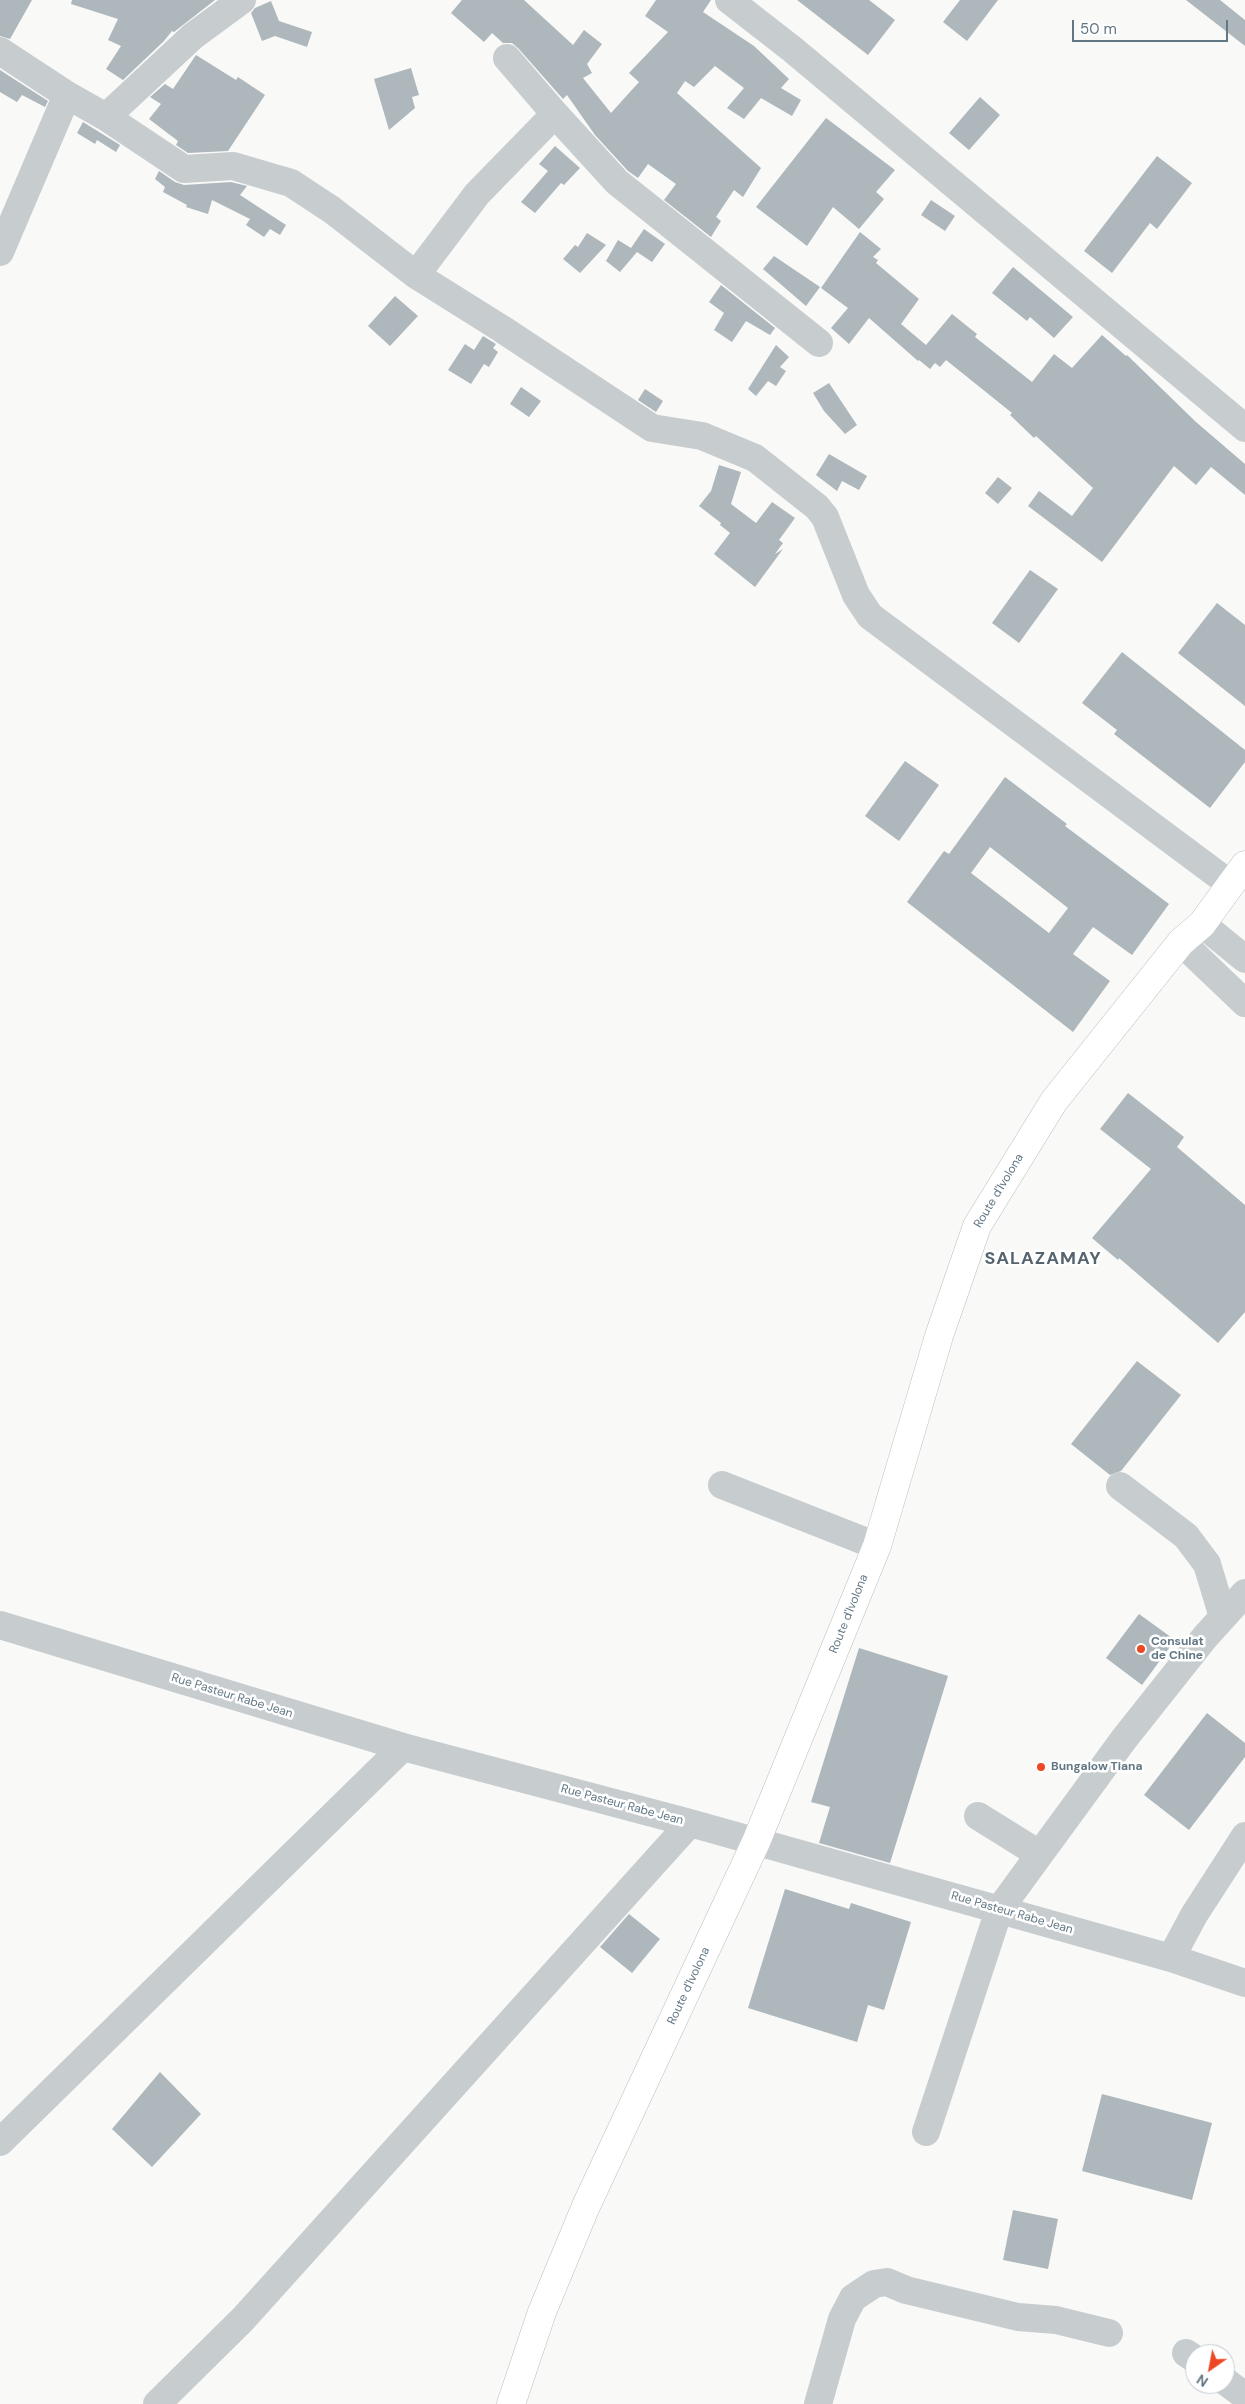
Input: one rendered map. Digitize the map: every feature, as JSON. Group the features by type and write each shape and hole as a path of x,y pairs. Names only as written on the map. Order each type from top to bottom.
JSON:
{"main road":[{"name":"Route d'Ivolona","path":"511,2404 542,2312 586,2206 756,1842 877,1546 939,1336 977,1226 1054,1101 1181,942 1202,924 1237,874"}],"street":[{"path":"106,117 193,36 242,0"},
{"path":"729,0 792,48 1245,428"},
{"path":"0,51 67,95 106,117 184,169 233,166 291,183 332,210 416,276 502,329 652,428 702,436 756,458 817,507 825,517 856,595 870,616 1237,874"},
{"path":"507,58 617,182 819,343"},
{"path":"0,252 67,95"},
{"path":"416,276 477,194 555,114"},
{"path":"1202,924 1245,959"},
{"path":"1181,942 1245,1003"},
{"path":"722,1485 877,1546"},
{"path":"1120,1486 1186,1536 1207,1564 1223,1617"},
{"path":"926,2132 999,1910 1124,1739 1223,1617 1245,1593"},
{"name":"Rue Pasteur Rabe Jean","path":"0,1625 403,1747 690,1823 1171,1958 1245,1983"},
{"path":"0,2142 403,1747"},
{"path":"978,1816 1040,1854"},
{"path":"157,2404 243,2320 690,1823"},
{"path":"1171,1958 1194,1915 1245,1836"},
{"path":"818,2404 842,2319 853,2298 874,2284 887,2282 906,2290 1018,2317 1056,2320 1109,2333"}],"building":[{"path":"0,0 32,0 10,39 0,36"},
{"path":"72,0 215,0 174,32 172,31 123,80 106,69 121,46 108,40 118,19 71,4"},
{"path":"462,0 524,0 573,45 584,30 602,44 587,64 592,73 583,78 611,113 639,82 629,73 668,32 645,16 656,0 711,0 703,12 754,46 789,79 781,88 801,100 792,116 761,98 744,119 727,108 744,88 715,66 694,87 685,81 677,93 761,168 743,197 734,190 716,217 721,221 711,237 664,200 676,184 648,164 638,178 628,171 595,135 567,95 563,99 518,48 512,43 503,43 492,33 484,42 451,13"},
{"path":"797,0 869,0 895,20 868,55"},
{"path":"960,0 998,0 967,41 943,22"},
{"path":"1186,0 1220,0 1245,20 1245,46"},
{"path":"271,1 279,21 312,32 307,47 275,36 262,41 251,13 255,8"},
{"path":"196,55 236,80 238,77 265,95 228,151 188,153 176,145 178,141 149,119 161,104 150,97 165,84 173,89"},
{"path":"411,68 419,95 412,97 415,108 389,130 374,79"},
{"path":"0,70 48,101 45,107 22,95 17,102 0,92"},
{"path":"980,97 1000,115 969,150 949,133"},
{"path":"826,118 895,170 876,192 884,199 859,229 833,207 807,246 756,207"},
{"path":"83,122 120,145 116,152 97,140 95,144 77,133"},
{"path":"555,146 580,168 564,185 561,183 535,213 521,202 548,171 539,164"},
{"path":"1157,156 1192,183 1157,229 1150,223 1112,273 1084,251"},
{"path":"159,171 175,182 184,185 231,182 247,186 240,195 286,225 280,235 270,229 264,237 246,225 250,219 212,200 208,214 186,207 187,205 163,192 165,187 155,179"},
{"path":"931,200 955,216 945,231 921,215"},
{"path":"644,229 665,244 652,262 637,252 620,272 606,261 618,240 631,248"},
{"path":"860,232 881,249 873,257 878,260 876,263 919,299 901,324 926,345 952,314 977,334 975,337 1032,382 1054,354 1072,368 1102,335 1127,355 1196,422 1245,464 1245,495 1211,467 1196,485 1174,466 1102,562 1028,506 1039,491 1072,516 1093,488 1036,436 1034,438 1010,415 1012,413 946,360 940,367 935,363 930,369 918,361 869,318 849,344 831,328 848,308 821,288"},
{"path":"587,233 606,245 580,273 563,259 575,245 578,247"},
{"path":"774,256 820,287 806,306 763,269"},
{"path":"1013,267 1073,317 1054,338 1030,317 1027,321 992,293"},
{"path":"721,285 775,328 770,335 746,321 732,342 714,330 724,313 709,302"},
{"path":"395,296 418,316 390,346 368,326"},
{"path":"483,336 496,344 493,348 498,352 489,367 484,364 471,384 448,370 465,344 474,350"},
{"path":"776,345 789,357 780,367 786,371 776,386 768,381 756,396 748,389"},
{"path":"829,383 857,425 845,434 824,411 813,393"},
{"path":"521,387 541,401 529,417 510,404"},
{"path":"645,389 663,401 656,412 638,400"},
{"path":"829,454 867,476 859,490 842,481 837,491 816,475"},
{"path":"719,465 741,472 731,504 756,523 772,502 795,518 779,540 783,543 775,554 783,549 755,587 714,554 730,533 720,525 721,523 699,506 711,491"},
{"path":"998,477 1012,488 998,504 985,493"},
{"path":"1030,570 1058,589 1019,643 992,623"},
{"path":"1217,603 1245,625 1245,706 1178,653"},
{"path":"1122,652 1245,750 1245,762 1210,808 1114,734 1117,730 1082,703"},
{"path":"905,761 939,785 899,841 865,816"},
{"path":"1005,777 1067,824 1065,826 1169,904 1132,955 1093,927 1073,954 1110,981 1073,1032 907,902 944,851 949,854","holes":["990,847 1068,908 1049,933 971,873"]},
{"path":"1128,1093 1184,1137 1177,1147 1245,1205 1245,1312 1218,1343 1119,1258 1118,1260 1092,1238 1151,1169 1100,1129"},
{"path":"1137,1361 1181,1395 1121,1471 1110,1475 1071,1444"},
{"name":"Consulat de Chine","path":"1139,1614 1175,1640 1142,1685 1106,1658"},
{"path":"859,1648 948,1676 890,1863 819,1843 830,1807 811,1802"},
{"path":"1207,1713 1245,1743 1245,1757 1189,1830 1144,1795"},
{"path":"785,1889 849,1909 851,1903 911,1922 884,2010 868,2005 857,2042 748,2008"},
{"path":"629,1914 660,1939 632,1973 600,1947"},
{"path":"160,2072 201,2114 152,2167 112,2129"},
{"path":"1102,2094 1212,2123 1192,2200 1082,2171"},
{"path":"1013,2210 1058,2219 1048,2269 1003,2260"}],"place":[{"name":"Consulat de Chine","path":"1141,1649"},
{"name":"Bungalow Tiana","path":"1041,1767"}],"district":[{"name":"SALAZAMAY","path":"1043,1259"}]}
